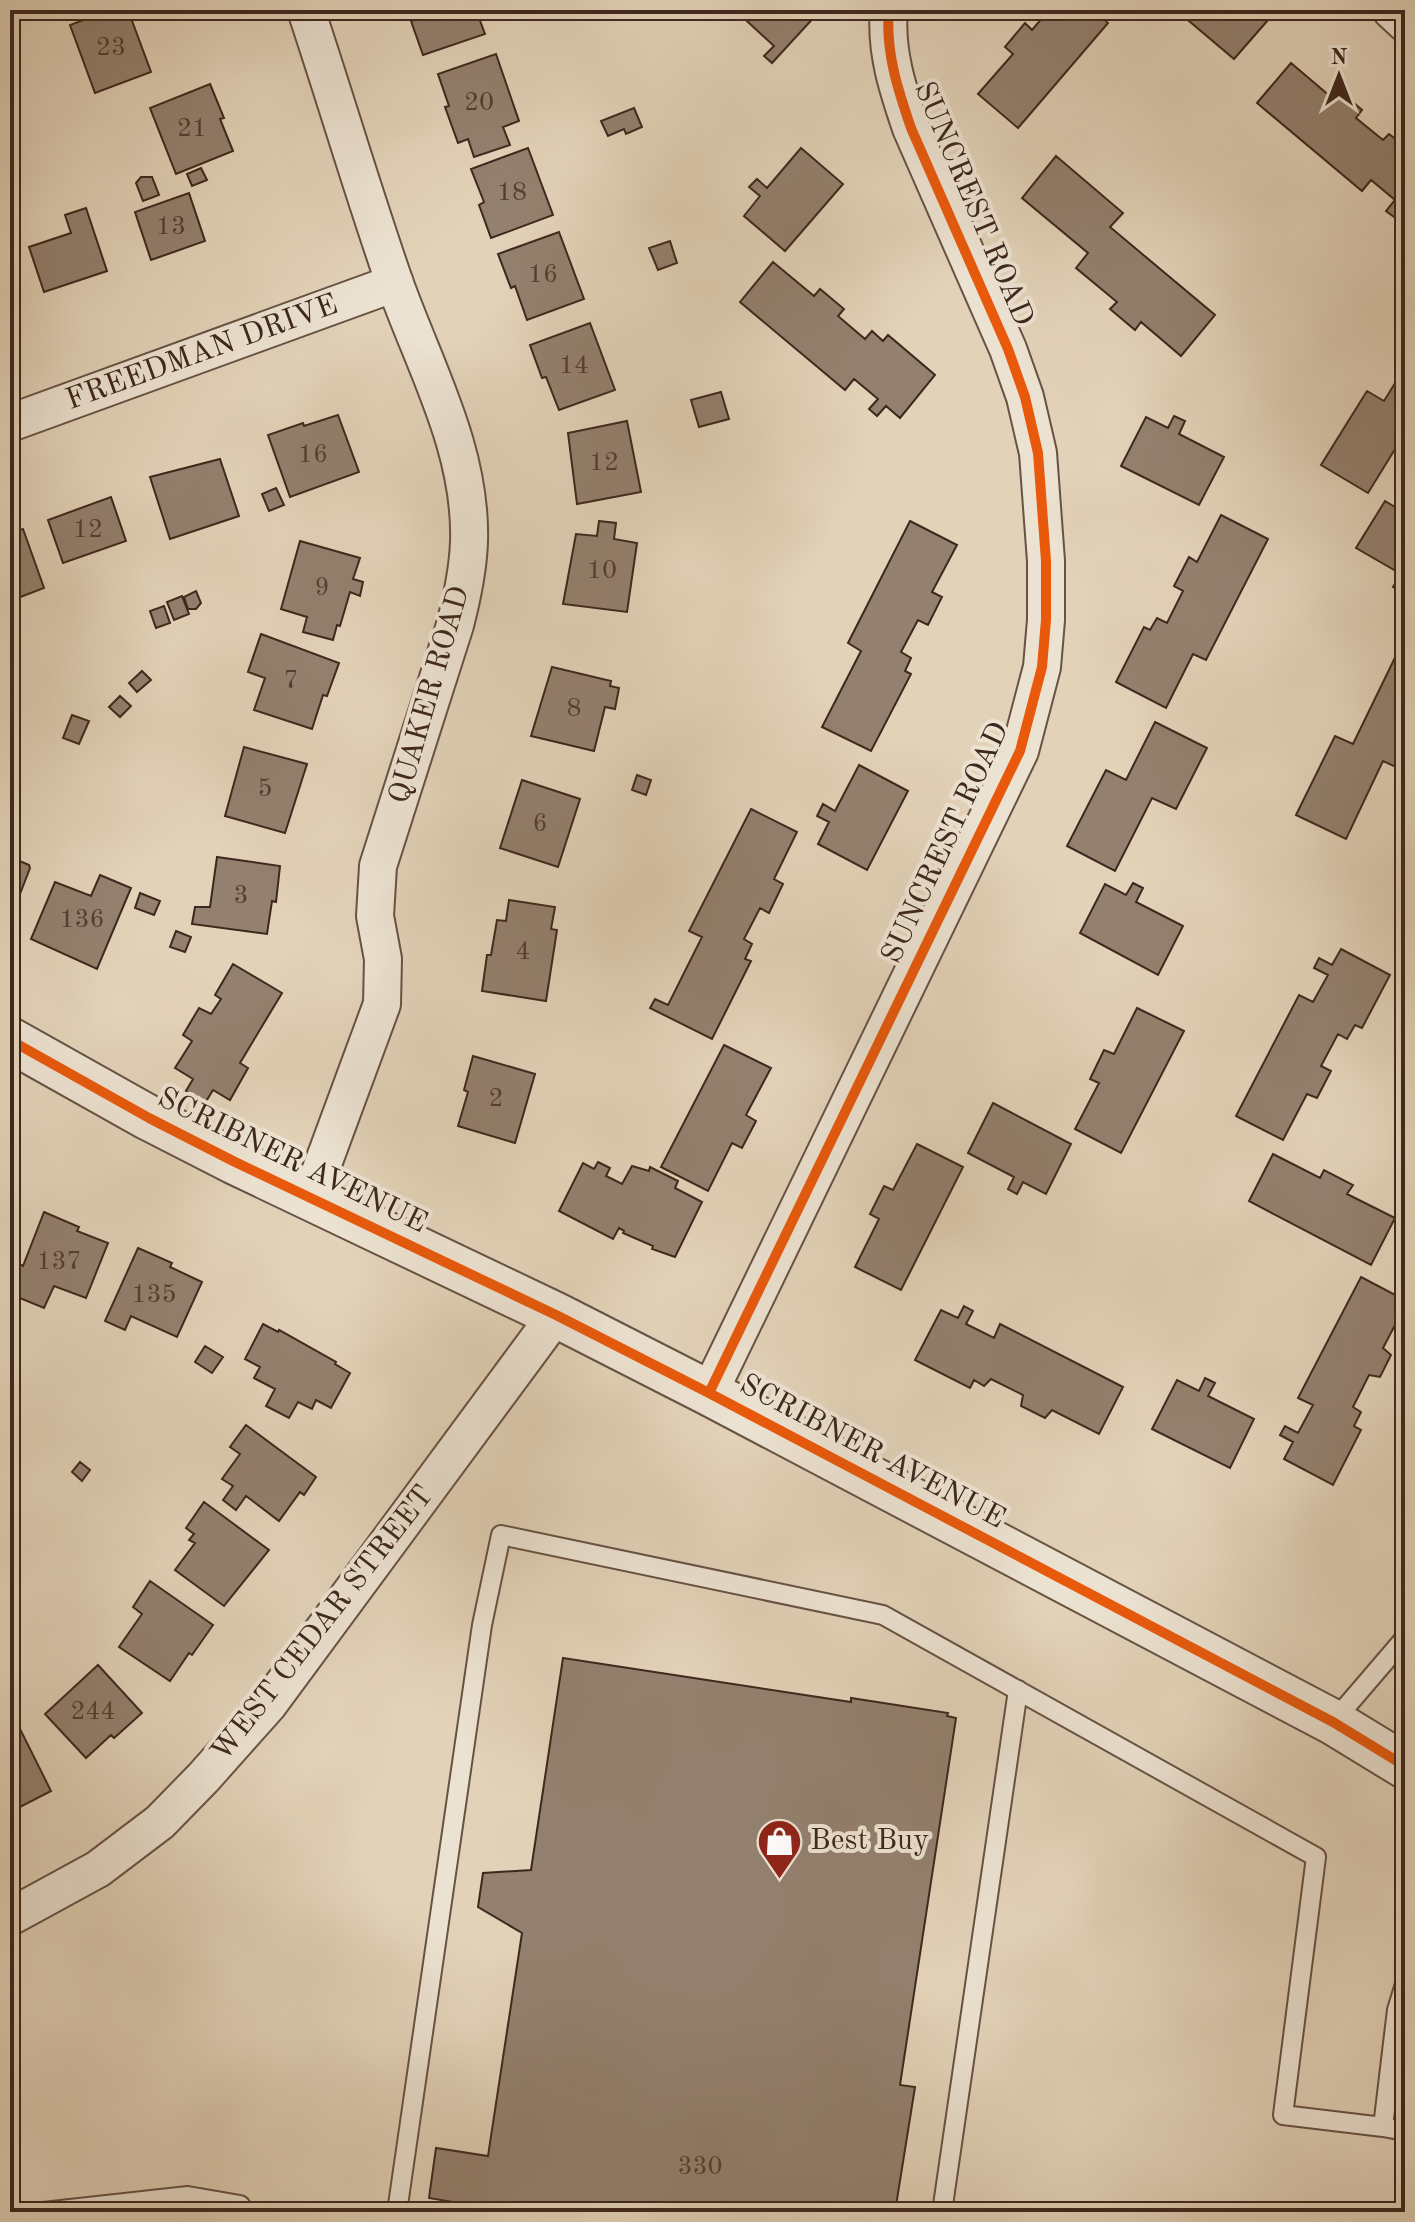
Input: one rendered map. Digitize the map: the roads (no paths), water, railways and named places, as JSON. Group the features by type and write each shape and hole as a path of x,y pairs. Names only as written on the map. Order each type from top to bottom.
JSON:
{"street":[{"name":"QUAKER ROAD","path":"306,10 395,283 443,404 458,456 469,540 465,585 455,625 378,866 375,916 383,959 382,1004 310,1199"},
{"name":"SUNCREST ROAD","path":"709,1393 1020,751 1042,667 1046,620 1045,536 1038,453 1025,397 1008,349 898,92 890,54 889,10"},
{"path":"1391,10 1405,23"},
{"name":"FREEDMAN DRIVE","path":"10,423 395,283"},
{"name":"SCRIBNER AVENUE","path":"10,1040 149,1118 310,1199 556,1315 709,1393 1333,1722 1405,1766"},
{"name":"WEST CEDAR STREET","path":"10,1917 98,1869 160,1822 203,1778 268,1705 556,1315"}],"lane":[{"path":"397,2212 480,1640 501,1535 883,1615 1316,1857 1283,2115 1405,2131"},
{"path":"1333,1722 1404,1642"},
{"path":"942,2212 1018,1690"},
{"path":"1383,2127 1405,1984"},
{"path":"43,2212 188,2196 240,2205 245,2212"}],"place":[{"name":"Best Buy","path":"779,1880"}]}
